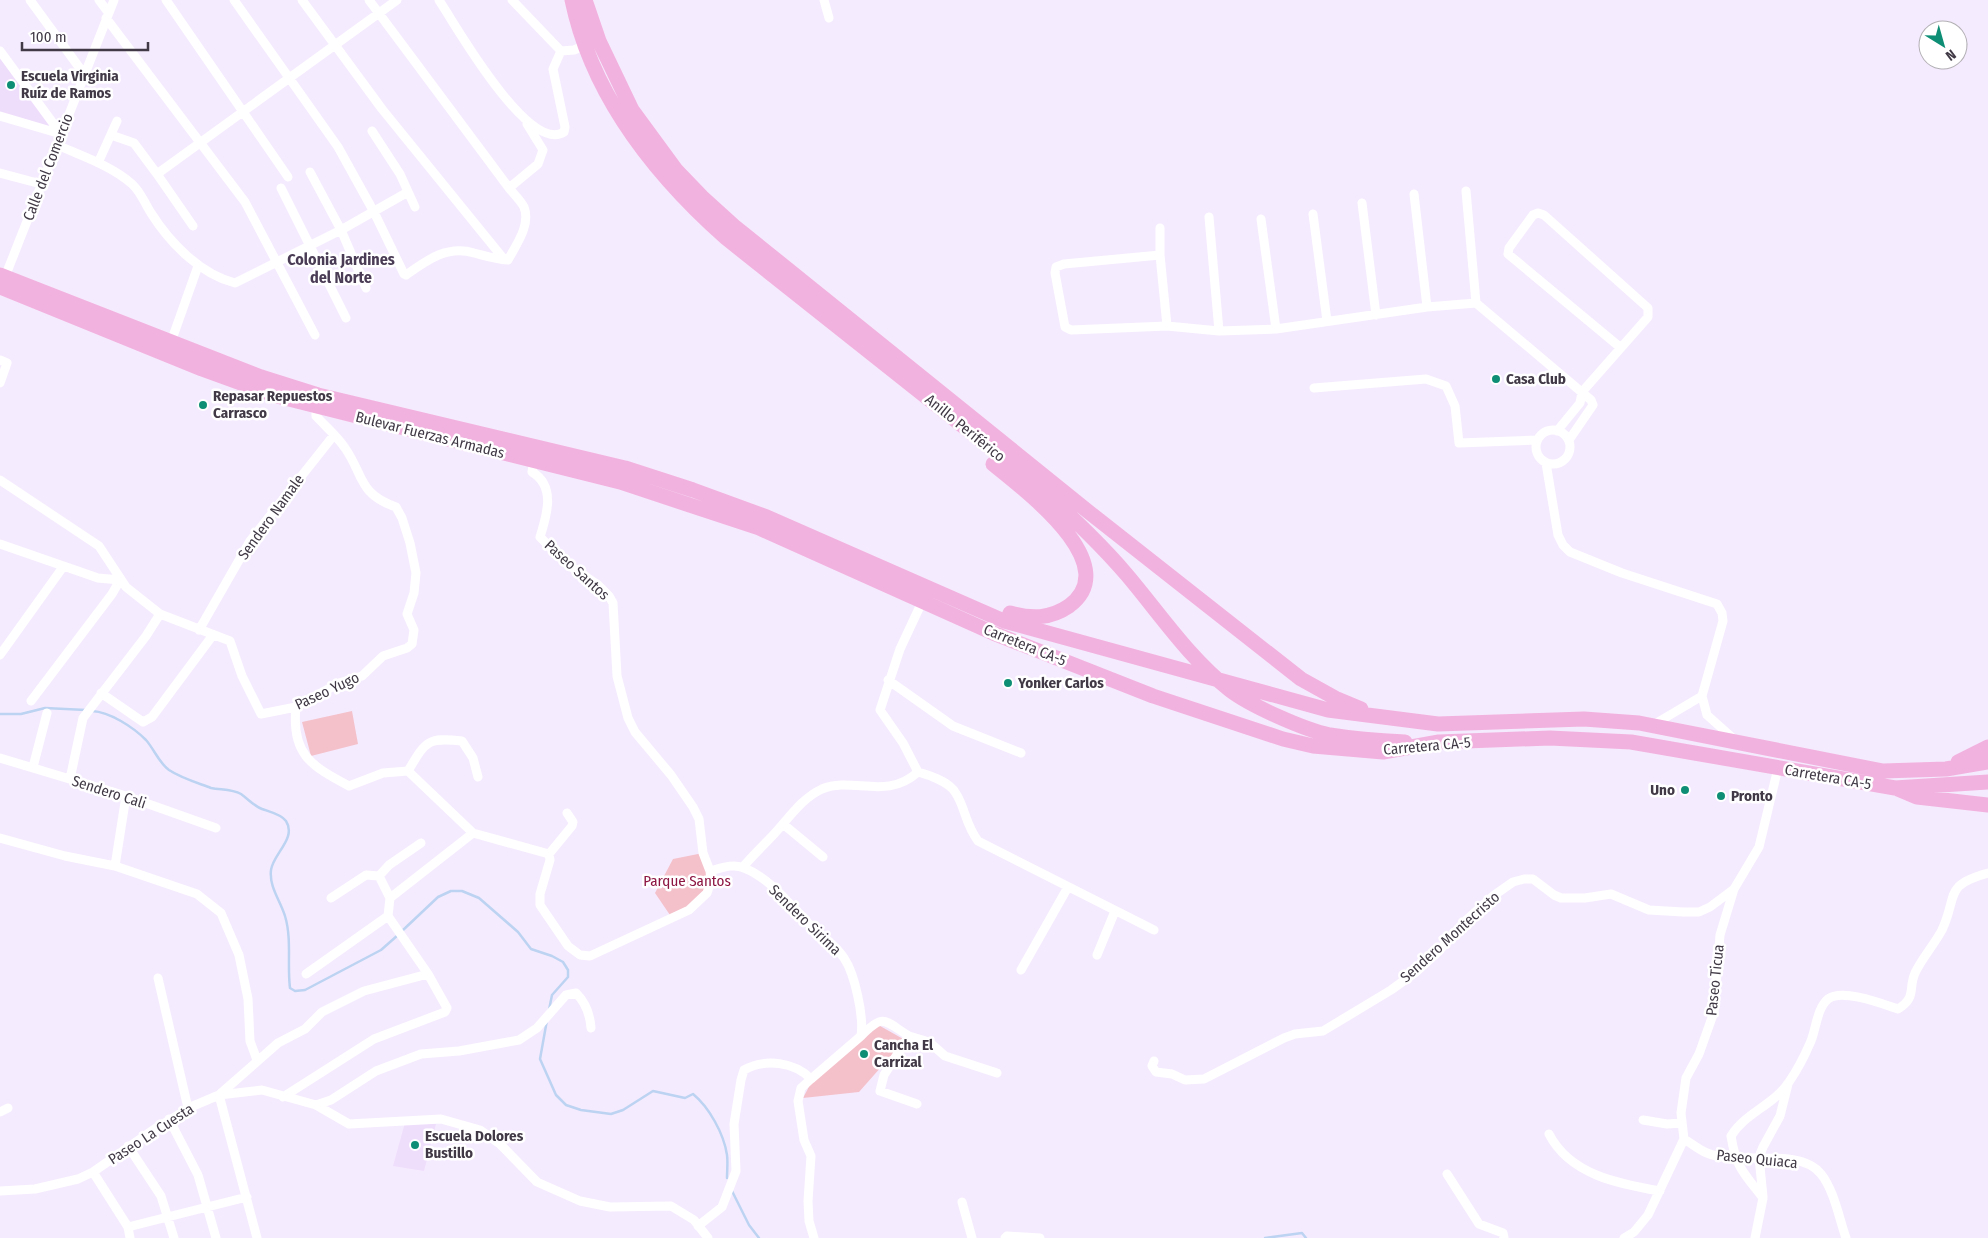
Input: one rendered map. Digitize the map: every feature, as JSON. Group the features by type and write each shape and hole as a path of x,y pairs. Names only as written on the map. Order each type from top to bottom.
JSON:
{"highway":[{"name":"Anillo Periférico","path":"572,0 586,45 616,110 662,175 688,204 726,238 1036,484 1078,523 1127,575 1177,638 1204,667 1232,691 1275,715 1328,735 1404,742 1440,742"},
{"name":"Anillo Periférico","path":"586,0 599,41 632,110 676,170 728,221 1090,513 1301,679 1337,699 1376,715"},
{"name":"Bulevar Fuerzas Armadas","path":"2,280 171,342 260,378 318,395 625,468 767,517 860,559"},
{"name":"Bulevar Fuerzas Armadas","path":"2,280 202,369 277,396 620,482 740,522 827,558 863,576"},
{"path":"840,328 902,386 1040,506 1076,543 1084,557 1086,570 1084,584 1070,605 1056,613 1030,618 977,602 860,559"},
{"name":"Carretera CA-5","path":"860,559 1004,621 1328,710 1438,724 1584,719 1653,725 1883,771 1946,769 1988,762"},
{"name":"Carretera CA-5","path":"863,576 993,633 1153,696 1283,739 1313,746 1383,752 1440,742 1550,738 1630,742 1702,753 1894,788 1988,782"},
{"path":"1946,769 1988,747"},
{"path":"1894,788 1917,797 1988,805"}],"street":[{"path":"30,0 84,74"},
{"path":"99,0 107,15 244,202 314,335"},
{"name":"Calle del Comercio","path":"2,280 114,0"},
{"path":"166,0 245,111 288,177"},
{"path":"234,0 338,147 374,212 404,274 431,258 450,251 473,252 485,257 508,260"},
{"path":"302,0 382,109 430,170 503,258 508,260"},
{"path":"370,0 524,207 526,221 521,237 508,260"},
{"path":"157,174 397,0"},
{"path":"438,0 498,89 541,144 542,157 538,164 509,188"},
{"path":"512,0 561,52"},
{"path":"824,0 829,18"},
{"path":"561,52 574,50 586,45"},
{"path":"0,50 61,134"},
{"path":"523,119 550,136 558,136 564,132 562,108 554,85 553,69 561,52"},
{"path":"0,116 61,134"},
{"path":"98,163 117,121"},
{"path":"372,130 389,155 415,207"},
{"path":"111,135 134,143 193,226"},
{"path":"57,145 98,163 134,186 166,234 198,266 235,284 311,246 408,192"},
{"path":"310,172 341,230 366,288"},
{"path":"0,173 41,184"},
{"path":"281,188 346,318"},
{"path":"1466,191 1476,303"},
{"path":"1414,194 1427,307"},
{"path":"1362,203 1376,315"},
{"path":"1557,431 1580,403 1582,392 1648,317 1648,308 1544,215 1538,213 1533,216 1508,248 1508,254 1620,348"},
{"path":"1313,214 1327,321"},
{"path":"1210,217 1220,331"},
{"path":"1261,219 1276,329"},
{"path":"1160,228 1160,255 1168,326"},
{"path":"1160,255 1064,264 1056,267 1055,273 1065,327 1071,330 1168,326 1220,331 1276,329 1427,307 1476,303 1591,400 1593,405 1569,440 1569,453 1565,459 1553,464 1546,462 1537,454 1537,440"},
{"path":"171,342 198,266"},
{"path":"0,360 7,363 0,383"},
{"path":"1314,388 1426,379 1446,386 1456,406 1459,443 1537,440 1546,431 1557,431 1565,435 1569,440"},
{"name":"Paseo Yugo","path":"0,480 99,546 109,557 120,580 160,614 230,641 242,676 261,714 296,708 339,683 369,672 383,656 407,648 412,644 414,635 407,614 414,592 416,573 410,543 402,518 396,507 383,503 363,486 346,449 316,416 316,406"},
{"name":"Sendero Namale","path":"199,630 250,541 334,435"},
{"name":"Paseo Santos","path":"534,460 532,472 544,482 548,503 540,537 567,564 603,590 613,602 617,676 628,718 635,732 671,775 693,807 699,820 703,853 710,871"},
{"path":"1546,462 1558,535 1570,552 1622,573 1717,604 1722,613 1723,621 1702,696 1707,715 1737,742"},
{"path":"0,544 98,578 120,580 112,594 31,701"},
{"path":"0,655 63,567"},
{"path":"922,602 888,680 880,710 902,743 918,772 955,791 969,829 978,841 1154,930"},
{"path":"70,779 84,718 101,693 146,636 160,614"},
{"path":"101,693 143,722 158,711 213,635"},
{"path":"888,680 953,726 1021,753"},
{"path":"1653,725 1702,696"},
{"path":"296,708 294,723 298,746 311,762 329,776 349,786 383,773 408,771 474,833 549,854"},
{"path":"33,767 47,713"},
{"path":"408,771 429,742 439,738 462,741 473,758 478,778"},
{"name":"Sendero Cali","path":"0,758 126,796 216,828"},
{"name":"Paseo Ticua","path":"1684,1138 1681,1113 1686,1078 1699,1054 1714,1012 1720,935 1734,889 1759,847 1778,768"},
{"path":"567,813 572,826 549,854 550,860 540,894 540,905 568,946 580,955 590,956 689,910 707,893 711,881 710,871 732,866 743,867 796,808 823,789 844,785 883,788 912,778 918,772"},
{"path":"115,866 126,796"},
{"path":"783,824 823,857"},
{"path":"390,898 474,833"},
{"path":"0,838 64,856 115,866 197,894 221,913 238,955 248,999 250,1041 257,1060"},
{"path":"379,876 389,865 421,843"},
{"name":"Sendero Sirima","path":"743,867 763,878 844,958 862,1015 861,1036"},
{"path":"1763,1198 1745,1177 1735,1159 1731,1136 1738,1124 1771,1102 1788,1084 1801,1062 1821,1009 1828,999 1840,994 1898,1009 1907,1004 1912,992 1914,975 1942,929 1952,895 1959,885 1968,878 1988,873"},
{"path":"331,898 366,875 379,876"},
{"path":"283,1097 374,1040 445,1012 447,1008 428,974 388,916 390,898 379,876"},
{"name":"Sendero Montecristo","path":"1154,1061 1152,1066 1156,1072 1172,1074 1185,1080 1204,1079 1284,1038 1295,1034 1323,1031 1391,990 1416,972 1493,896 1513,882 1524,878 1533,879 1561,898 1585,898 1611,894 1649,910 1683,912 1699,912 1710,907 1734,889"},
{"path":"1021,970 1068,887"},
{"path":"1097,955 1115,911"},
{"path":"306,974 388,916"},
{"path":"257,1238 219,1095 278,1043 305,1029 322,1012 364,991 428,974"},
{"path":"158,978 188,1108"},
{"path":"316,1105 331,1100 376,1071 421,1054 460,1051 519,1040 537,1028 566,995 576,993 584,1001 590,1016 591,1028"},
{"path":"814,1238 808,1201 811,1156 804,1140 798,1101 801,1088 876,1021 882,1021 909,1036 929,1042 945,1056 997,1073"},
{"path":"909,1036 884,1075 880,1091 917,1104"},
{"path":"698,1226 722,1207 736,1171 734,1124 744,1070 753,1065 764,1063 789,1066 804,1072 811,1079"},
{"path":"1755,1238 1763,1198 1759,1157 1762,1147 1780,1116 1788,1084"},
{"name":"Paseo La Cuesta","path":"0,1191 35,1189 78,1179 93,1172 128,1146 188,1108 219,1095 262,1090 316,1105 349,1124 442,1119 480,1130 500,1144 537,1182 580,1201 610,1207 671,1206 694,1220 708,1238"},
{"path":"169,1119 198,1175 216,1238"},
{"path":"1643,1120 1667,1124 1682,1123"},
{"path":"1549,1134 1570,1159 1600,1178 1660,1191"},
{"path":"1624,1238 1634,1232 1648,1215 1684,1138"},
{"name":"Paseo Quiaca","path":"1684,1138 1707,1154 1735,1159 1759,1157 1797,1161 1815,1167 1825,1180 1846,1238"},
{"path":"128,1146 161,1196 174,1238"},
{"path":"93,1172 128,1227 130,1238"},
{"path":"1447,1174 1479,1224 1503,1232 1504,1238"},
{"path":"128,1227 247,1197"},
{"path":"962,1202 972,1238"},
{"path":"1005,1238 1007,1236 1040,1238"}],"shaded area":[{"name":"Escuela Virginia Ruíz de Ramos","path":"0,57 53,128 0,113"},
{"name":"Escuela Dolores Bustillo","path":"406,1119 436,1124 424,1171 393,1166"}],"green space":[{"path":"352,711 358,744 311,756 302,722"},
{"name":"Parque Santos","path":"703,853 707,860 707,893 672,918 655,893 673,859"},
{"path":"873,1022 905,1040 859,1092 803,1098 812,1081"}],"waterway":[{"path":"0,714 21,714 45,708 86,710"},
{"path":"92,711 114,717 135,730 146,740 162,764 174,773 211,788 238,792 256,806 278,815 286,821 289,827 289,834 273,864 271,876 273,888 283,910 287,925 290,988 295,991 305,990 381,950 398,935"},
{"path":"402,931 438,897 451,891 462,891 479,898 518,932 531,949 563,962 568,970 568,977 552,995 549,1010"},
{"path":"547,1020 540,1059 556,1095 566,1105 581,1110 611,1114 623,1110 653,1091 685,1098 693,1094 710,1113 723,1138 727,1155 727,1178"},
{"path":"732,1191 749,1225 759,1238"},
{"path":"1265,1238 1302,1233 1306,1238"}],"place":[{"name":"Escuela Virginia Ruíz de Ramos","path":"11,85"},
{"name":"Casa Club","path":"1496,379"},
{"name":"Repasar Repuestos Carrasco","path":"203,405"},
{"name":"Yonker Carlos","path":"1008,683"},
{"name":"Uno","path":"1685,790"},
{"name":"Pronto","path":"1721,796"},
{"name":"Cancha El Carrizal","path":"864,1054"},
{"name":"Escuela Dolores Bustillo","path":"415,1145"}],"district":[{"name":"Colonia Jardines del Norte","path":"341,268"}]}
